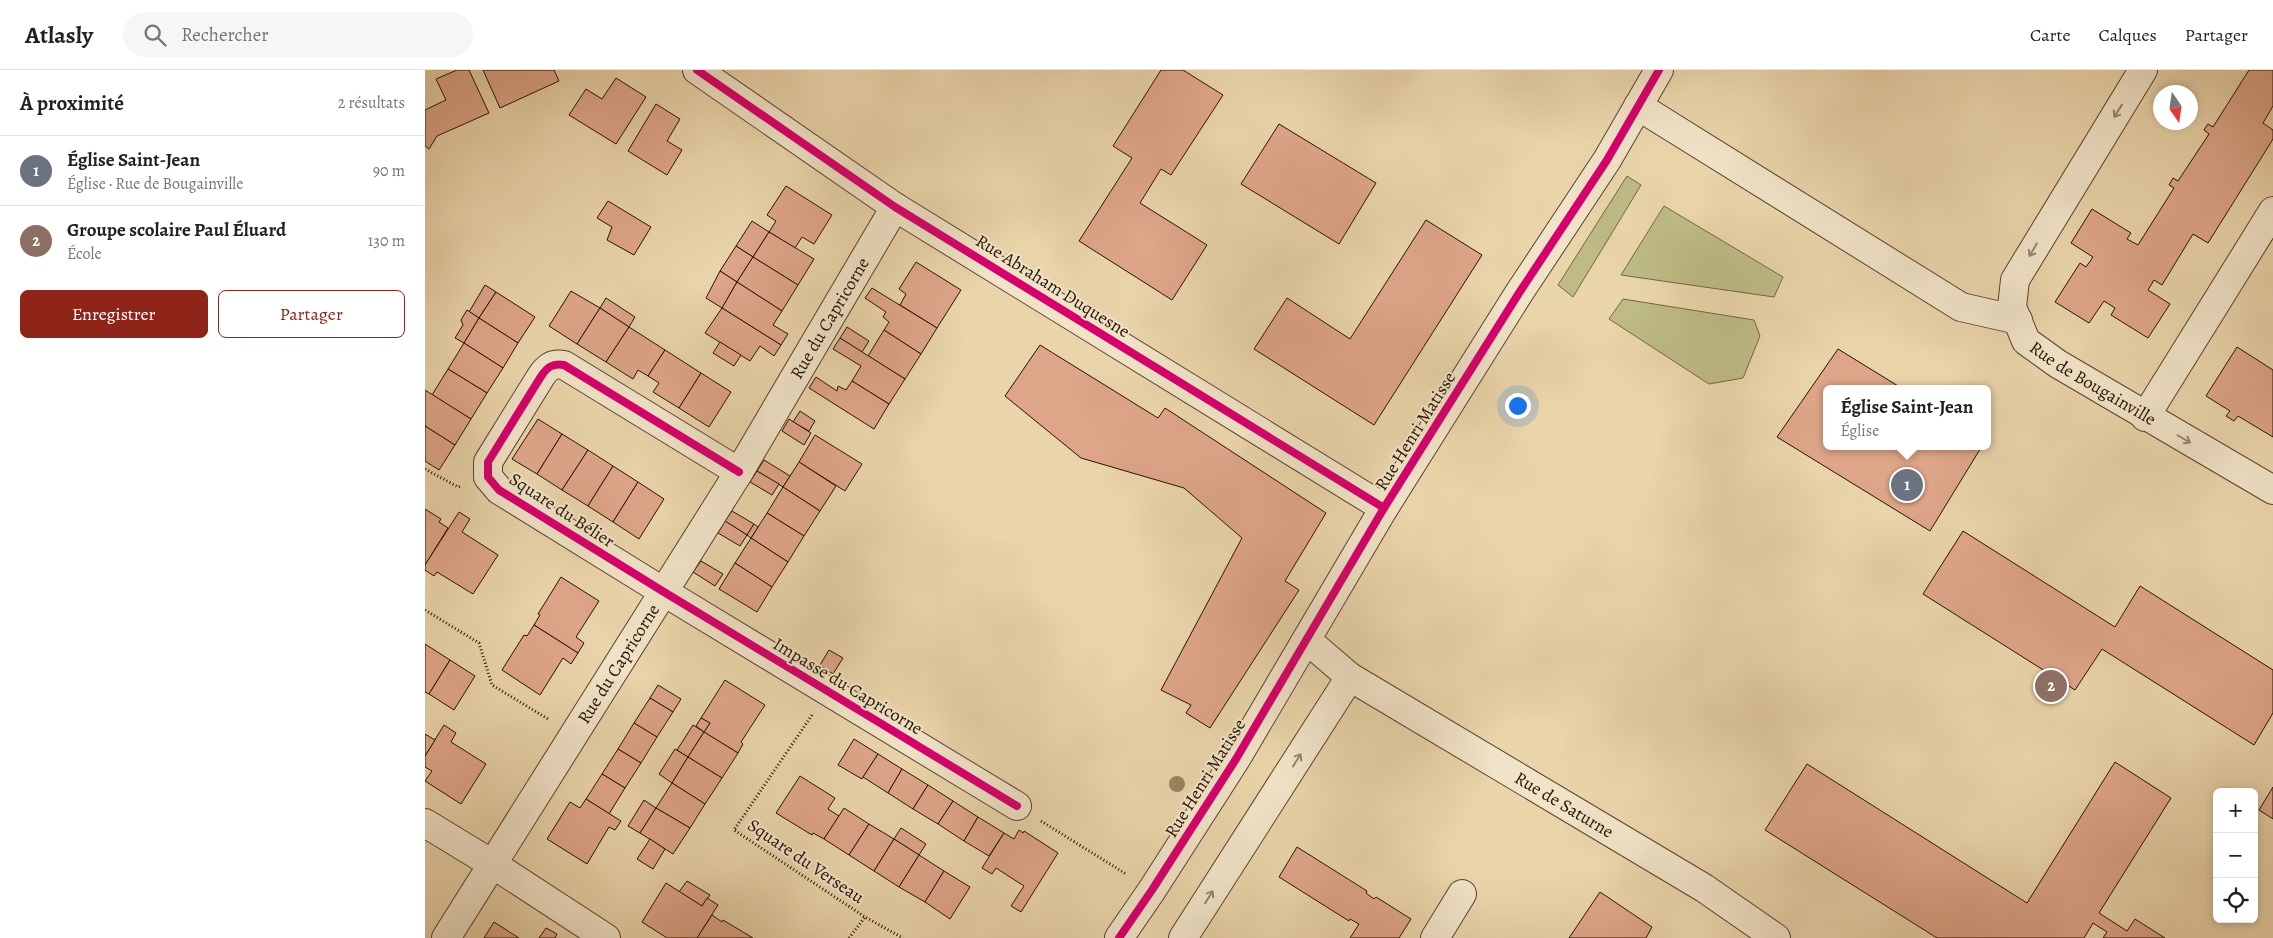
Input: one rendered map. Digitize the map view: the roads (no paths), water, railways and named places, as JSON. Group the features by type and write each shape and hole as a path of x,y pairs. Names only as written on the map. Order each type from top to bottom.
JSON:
{"street":[{"name":"Rue Henri Matisse","path":"1119,938 1153,890 1236,759 1384,508 1519,293 1607,160 1659,70"},
{"name":"Rue de Bougainville","path":"2143,70 2015,280 2012,306 2026,341 2059,364 2145,417 2273,490"},
{"name":"Rue Abraham Duquesne","path":"710,73 895,207 1384,508"},
{"path":"1638,106 1961,307 2018,320"},
{"name":"Rue du Capricorne","path":"446,938 494,865 739,472 895,207"},
{"path":"2145,417 2273,211"},
{"name":"Square du Bélier","path":"664,592 499,490 488,477 488,462 540,378 546,369 555,364 564,364 739,472"},
{"name":"Impasse du Capricorne","path":"664,592 1017,806"},
{"name":"Rue de Saturne","path":"1307,640 1350,677 1705,888 1776,938"},
{"path":"1183,938 1350,677"},
{"path":"425,823 494,865 606,938"},
{"path":"1435,938 1462,894"}],"place":[{"name":"Église Saint-Jean","path":"1907,485"},
{"name":"Groupe scolaire Paul Éluard","path":"2051,686"}]}
